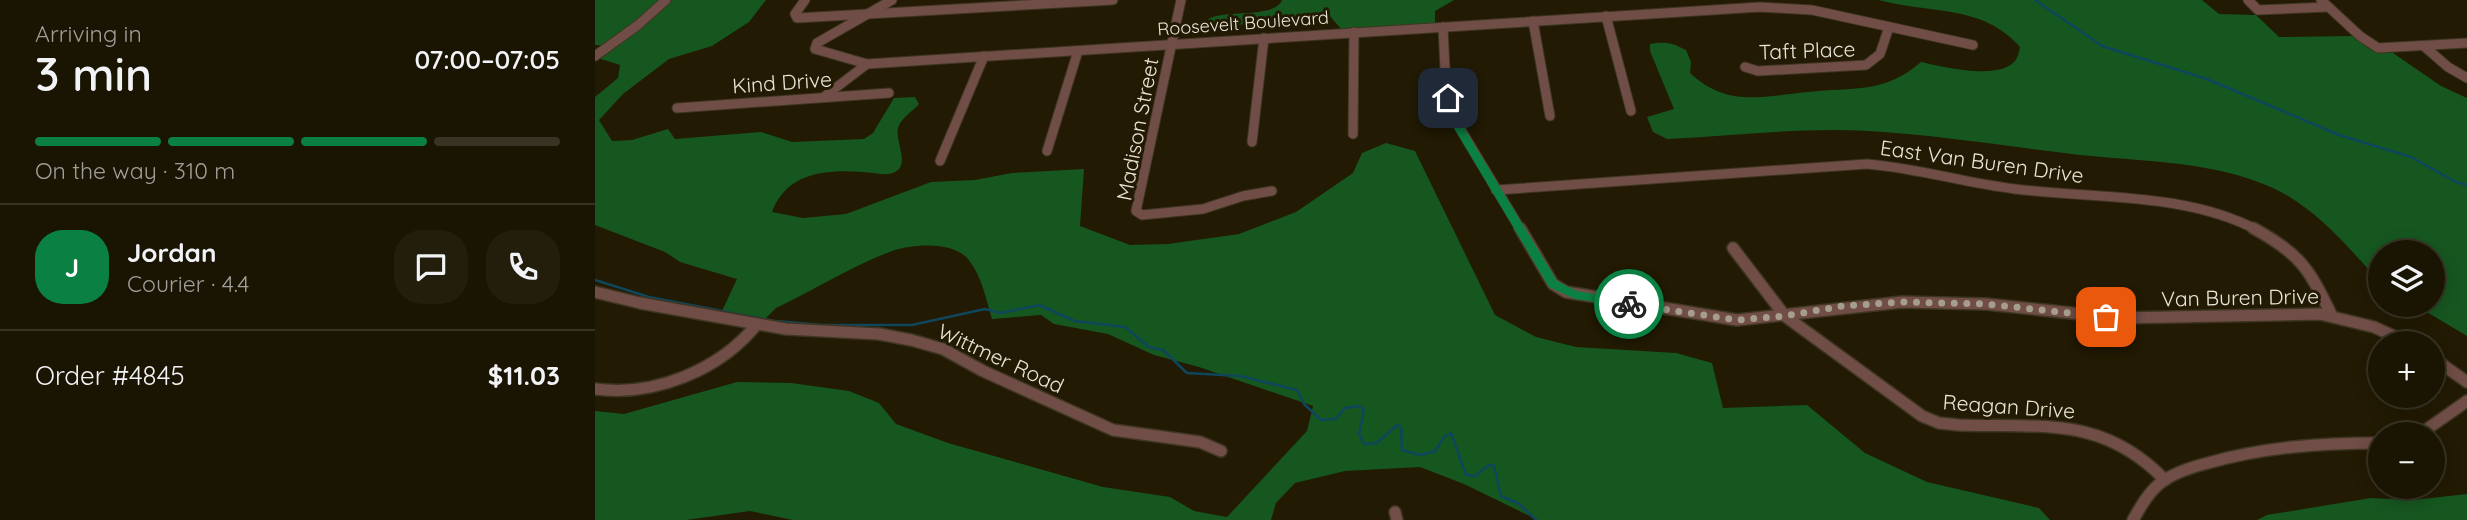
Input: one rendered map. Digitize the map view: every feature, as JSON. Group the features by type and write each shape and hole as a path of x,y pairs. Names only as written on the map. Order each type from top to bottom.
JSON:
{"street":[{"path":"595,56 638,25 666,0"},
{"path":"805,0 795,15 797,18 1113,0"},
{"path":"871,14 892,0"},
{"name":"Madison Street","path":"1181,0 1136,205 1137,214 1203,209 1243,196 1272,191"},
{"path":"2248,0 2258,10 2325,3 2360,36 2378,48 2467,43"},
{"name":"Roosevelt Boulevard","path":"871,14 814,47 818,51 867,64 1533,20 1783,7 1812,10 1973,45"},
{"path":"1606,16 1631,111"},
{"path":"1533,20 1550,116"},
{"name":"Van Buren Drive","path":"1443,27 1447,89 1453,114 1553,284 1566,292 1725,320 1784,316 1871,303 1945,302 2028,307 2119,318 2331,314 2383,331"},
{"name":"Taft Place","path":"1745,67 1758,71 1866,65 1880,54 1889,27"},
{"path":"1353,134 1354,32"},
{"path":"1252,142 1264,38"},
{"path":"2425,47 2448,67 2467,78"},
{"path":"1047,151 1079,51"},
{"path":"940,161 984,57"},
{"path":"824,97 867,64"},
{"name":"Kind Drive","path":"677,108 889,93"},
{"name":"East Van Buren Drive","path":"1496,190 1867,164 1904,167 2013,189 2195,208 2239,220 2283,244 2313,273 2331,314"},
{"name":"Reagan Drive","path":"1733,248 1784,316 1931,421 1959,425 2089,431 2123,444 2165,480"},
{"name":"Wittmer Road","path":"595,292 757,324 805,331 879,334 932,346 1114,430 1200,442 1221,451"},
{"path":"595,389 632,391 688,373 731,351 757,324"},
{"path":"2445,366 2467,382"},
{"path":"2437,422 2467,401"},
{"path":"2133,520 2149,494 2165,480 2196,466 2259,449 2299,444 2368,443"}],"green space":[{"path":"595,0 766,0 749,22 712,46 669,59 623,94 599,120 612,141 632,140 668,129 675,139 761,132 792,142 864,139 873,133 894,98 915,97 919,104 898,128 902,161 898,170 886,174 843,171 813,175 789,187 772,212 803,218 846,214 931,182 975,180 1012,173 1084,169 1080,226 1130,245 1168,244 1239,234 1296,212 1353,173 1362,153 1386,143 1415,151 1495,315 1536,337 1576,347 1676,353 1712,363 1723,408 1807,405 1865,453 1927,482 2039,508 2050,520 1538,520 1464,484 1420,467 1345,471 1295,483 1276,503 1271,520 793,520 750,511 686,520 595,520 595,411 624,414 737,382 791,383 849,391 879,403 896,424 948,443 1103,487 1170,497 1194,511 1227,517 1307,431 1313,406 1199,367 1154,355 1108,334 1054,324 1041,315 992,319 973,266 961,253 942,247 910,247 892,251 776,308 763,321 721,313 737,279 680,262 665,252 595,225 595,97 618,78 620,65 598,58 613,46 595,45"},
{"path":"1282,0 1454,0 1435,11 1435,23 1342,30 1329,15 1235,25 1209,22 1208,19 1226,14 1270,10"},
{"path":"1879,0 2202,0 2219,14 2256,15 2279,37 2353,36 2371,50 2393,53 2441,86 2467,98 2467,336 2435,317 2445,317 2445,240 2368,240 2368,269 2310,211 2277,190 2237,175 2170,163 1896,133 1819,130 1667,139 1653,132 1647,117 1674,109 1650,51 1650,44 1669,43 1686,50 1691,62 1690,73 1704,84 1718,91 1746,97 1867,87 1894,79 1921,62 1969,71 1995,70 2006,67 2017,57 2020,47 1989,23 1954,13"},
{"path":"2467,494 2467,520 2257,520 2267,515 2368,498 2413,500 2445,499 2445,496"}],"waterway":[{"path":"2035,0 2102,46 2207,79 2339,135 2411,157 2456,182 2467,185"},
{"path":"595,280 649,297 775,321 823,325 912,325 985,309 1000,313 1039,305 1075,321 1125,327 1149,347 1163,350 1187,373 1240,376 1297,390 1304,404 1321,420 1335,419 1345,408 1359,406 1364,410 1359,434 1364,444 1377,443 1397,425 1401,427 1402,450 1420,455 1435,451 1444,437 1451,433 1466,475 1475,476 1489,465 1494,466 1501,496 1519,504 1536,520"}],"way so far":[{"path":"1629,304 1725,320 1748,320 1843,306 1902,302 2028,307 2106,317"}],"route":[{"path":"1448,98 1459,128 1553,284 1575,295 1629,304"}]}
